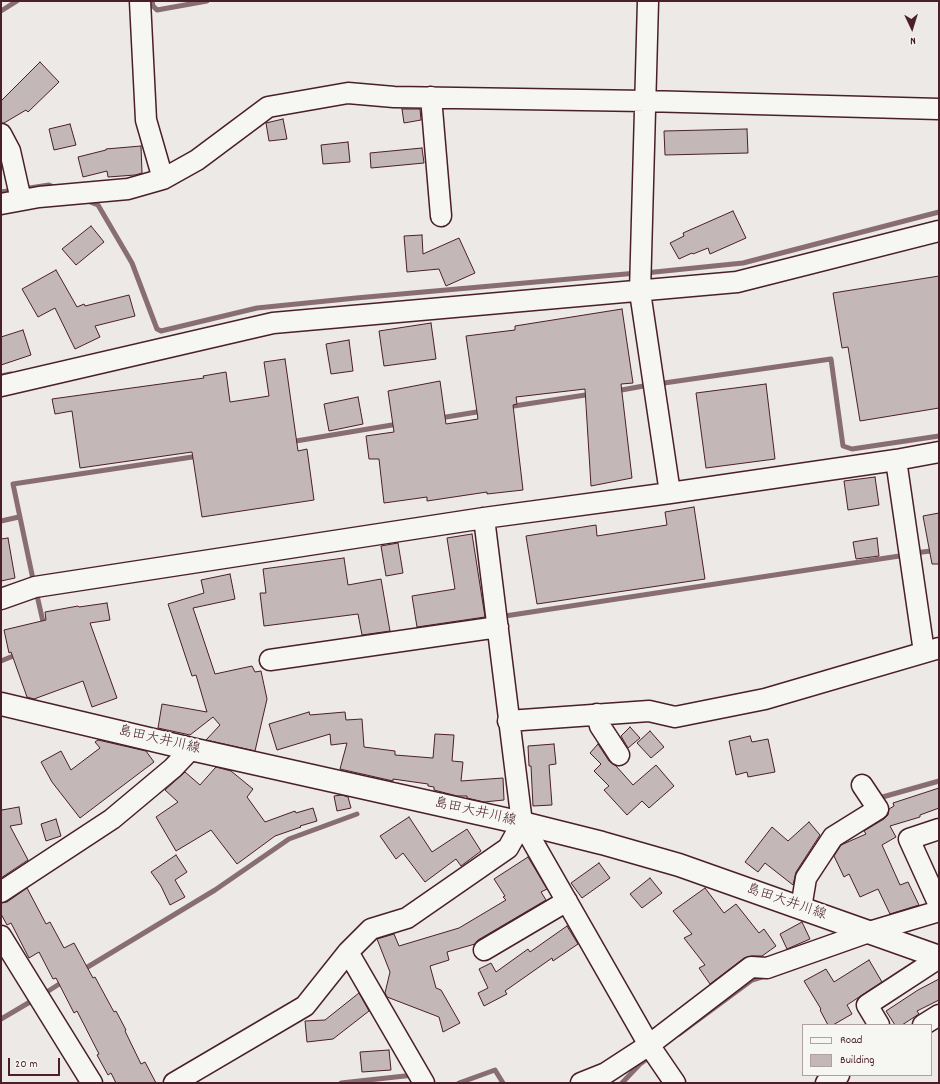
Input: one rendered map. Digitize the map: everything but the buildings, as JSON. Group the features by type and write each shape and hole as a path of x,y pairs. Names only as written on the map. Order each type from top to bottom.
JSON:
{"main road":[{"name":"島田大井川線","path":"1,704 602,843 679,865 939,958"}],"street":[{"path":"140,1 146,120 164,179"},
{"path":"648,1 640,292 670,493"},
{"path":"1,204 40,197 128,189 164,179 197,160 268,107 348,93 394,96 939,109"},
{"path":"431,97 441,216"},
{"path":"1,134 10,151 21,200"},
{"path":"1,386 273,323 640,292 737,282 939,231"},
{"path":"1,599 35,587 484,518 670,493 896,460 939,452"},
{"path":"508,721 649,710 675,717 764,699 932,650 896,460"},
{"path":"484,518 522,824 649,1045 675,1083"},
{"path":"270,660 498,628"},
{"path":"597,714 600,726 619,755"},
{"path":"1,892 112,819 173,768 191,749"},
{"path":"801,908 806,878 833,837 878,809 862,785"},
{"path":"174,1083 305,1006 348,952 371,929 408,918 508,848 522,824"},
{"path":"939,829 909,839 939,905"},
{"path":"484,950 567,902"},
{"path":"581,1083 606,1074 649,1045 750,967 767,968 869,932 939,911"},
{"path":"3,945 92,1083"},
{"path":"348,952 424,1083"},
{"path":"878,1024 867,1005 939,958"},
{"path":"925,1024 939,1015"},
{"path":"826,1083 837,1076"}],"waterway":[{"path":"1,11 17,1"},
{"path":"152,1 153,6 157,10 207,1"},
{"path":"23,189 49,185 56,188"},
{"path":"1,192 15,190"},
{"path":"85,200 98,205 132,263 157,329 161,331 257,308 637,273"},
{"path":"645,273 743,263 939,212"},
{"path":"657,384 831,359 843,446 852,449 939,436"},
{"path":"1,376 11,374"},
{"path":"616,391 649,385"},
{"path":"507,407 592,394"},
{"path":"440,418 483,411"},
{"path":"290,442 398,424"},
{"path":"34,584 13,484 199,456"},
{"path":"1,521 19,517"},
{"path":"914,553 939,550"},
{"path":"505,616 906,555"},
{"path":"36,591 44,626"},
{"path":"1,661 18,654"},
{"path":"879,798 939,781"},
{"path":"81,971 215,890 289,839 357,814"},
{"path":"679,1034 752,980 765,976"},
{"path":"42,995 64,981"},
{"path":"1,1019 35,999"},
{"path":"622,1083 640,1064 651,1056"},
{"path":"459,1083 495,1070 503,1083"},
{"path":"341,1083 414,1075"}]}
